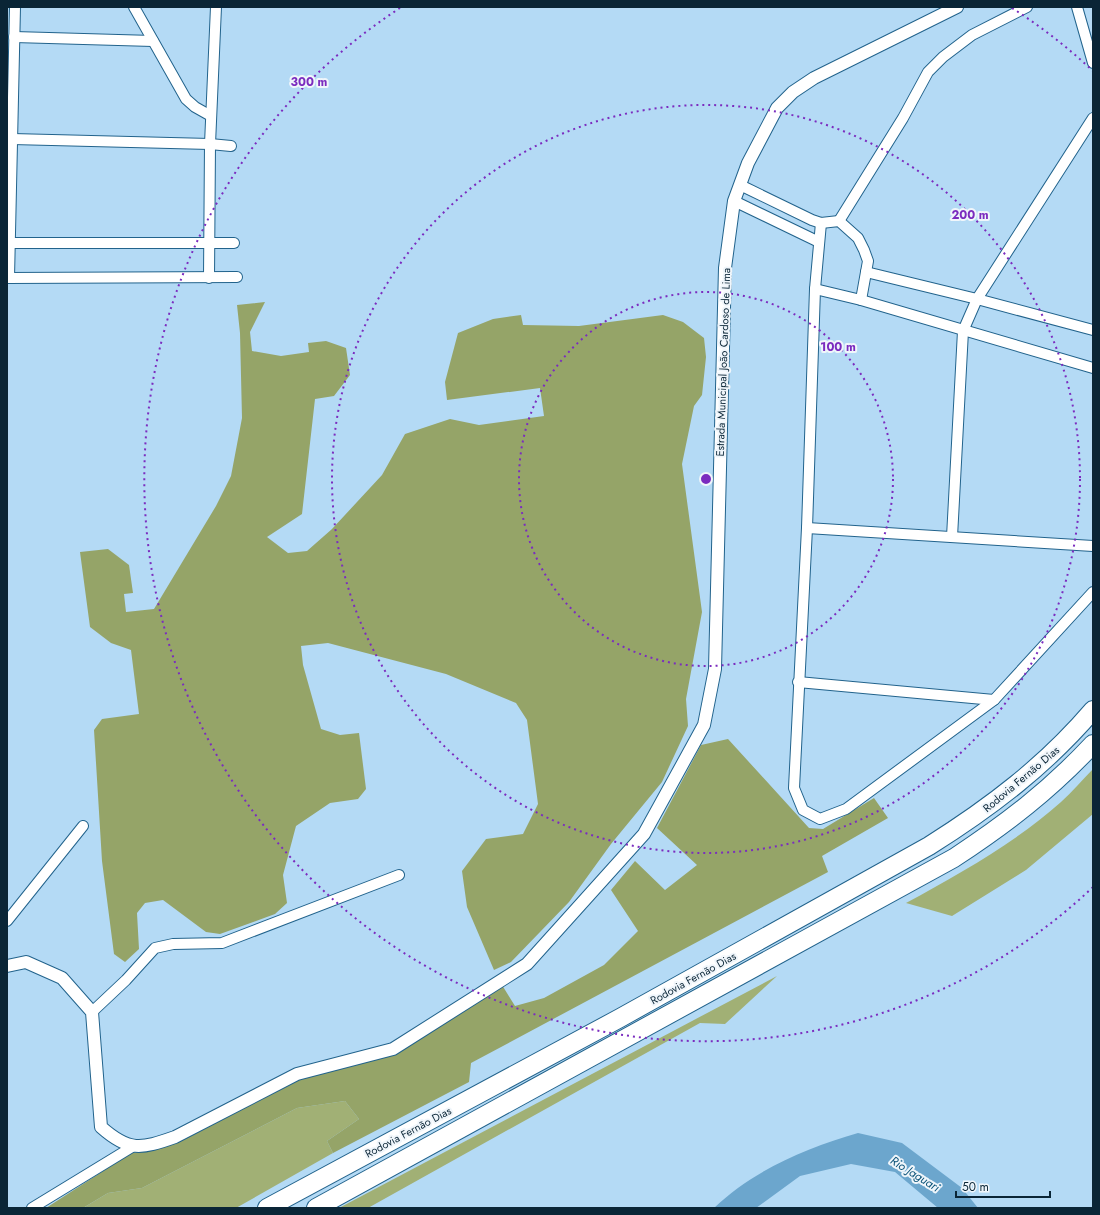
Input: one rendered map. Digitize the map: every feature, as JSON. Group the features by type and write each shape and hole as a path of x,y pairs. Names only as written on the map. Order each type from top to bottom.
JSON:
{"highway":[{"name":"Rodovia Fernão Dias","path":"267,1208 634,1010 929,846 975,818 1013,789 1069,739 1093,710"},
{"name":"Rodovia Fernão Dias","path":"316,1208 954,858 999,828 1041,796 1093,744"}],"street":[{"path":"15,7 8,278 237,277"},
{"path":"134,7 186,99 195,107 211,116"},
{"path":"209,278 210,144 216,7"},
{"name":"Estrada Municipal João Cardoso de Lima","path":"132,1147 156,1144 175,1137 296,1074 393,1049 527,964 644,834 704,725 715,669 725,268 734,201 748,163 777,108 793,92 814,78 957,7"},
{"path":"839,221 903,118 928,72 943,57 972,35 1027,7"},
{"path":"1077,7 1093,63"},
{"path":"14,37 153,41"},
{"path":"952,537 963,331 977,299 1093,118"},
{"path":"12,139 210,144 231,146"},
{"path":"740,185 812,220 822,223 839,221 858,238 868,261 861,300"},
{"path":"734,201 819,242"},
{"path":"822,223 815,289 807,528 798,682 794,788 804,810 820,819 846,809 994,700 1093,592"},
{"path":"8,243 234,243"},
{"path":"866,272 977,299 1093,330"},
{"path":"815,289 861,300 1093,368"},
{"path":"807,528 1093,546"},
{"path":"798,682 994,700"},
{"path":"7,921 83,826"},
{"path":"92,1012 126,980 155,948 173,944 222,943 399,875"},
{"path":"7,966 26,962 62,978 92,1012 101,1126 116,1140 132,1147"},
{"path":"32,1208 132,1147"}],"green space":[{"path":"265,302 250,332 252,351 281,356 309,352 308,343 326,341 346,348 350,375 334,396 315,399 302,514 267,537 288,553 307,551 332,529 382,475 405,434 450,419 479,425 544,416 540,388 447,400 445,382 458,333 493,319 521,315 523,325 579,326 663,315 683,322 704,338 706,357 702,395 694,406 682,464 702,612 686,699 688,726 662,782 611,844 569,902 511,962 494,970 467,907 462,871 486,839 523,834 538,804 527,720 516,703 446,674 328,643 301,646 303,665 321,729 340,735 359,733 366,789 358,799 330,803 296,826 283,875 287,903 275,914 220,934 206,932 163,900 145,903 137,913 139,949 125,962 114,954 102,861 94,730 102,719 139,714 131,650 111,643 90,627 80,552 108,549 129,565 133,593 124,594 126,612 154,609 216,506 231,476 242,418 240,333 237,305"},
{"path":"728,739 809,828 823,829 874,798 888,818 822,856 828,872 471,1063 469,1082 333,1153 327,1141 359,1119 345,1101 297,1108 142,1188 108,1193 83,1208 46,1208 131,1153 149,1151 296,1081 396,1053 502,985 515,1006 544,998 604,965 638,931 611,890 635,861 665,890 697,865 657,828 701,745"},
{"path":"1093,769 1093,814 1026,870 952,916 906,903 986,857 1025,831 1061,802"},
{"path":"777,976 725,1024 700,1023 368,1208 339,1208"},
{"path":"345,1101 359,1119 327,1141 333,1153 236,1208 83,1208 108,1193 142,1188 297,1108"}],"water":[{"name":"Rio Jaguari","path":"858,1133 902,1143 962,1188 978,1208 938,1208 895,1172 851,1164 800,1176 756,1208 714,1208 746,1182 782,1162 800,1153"}]}
